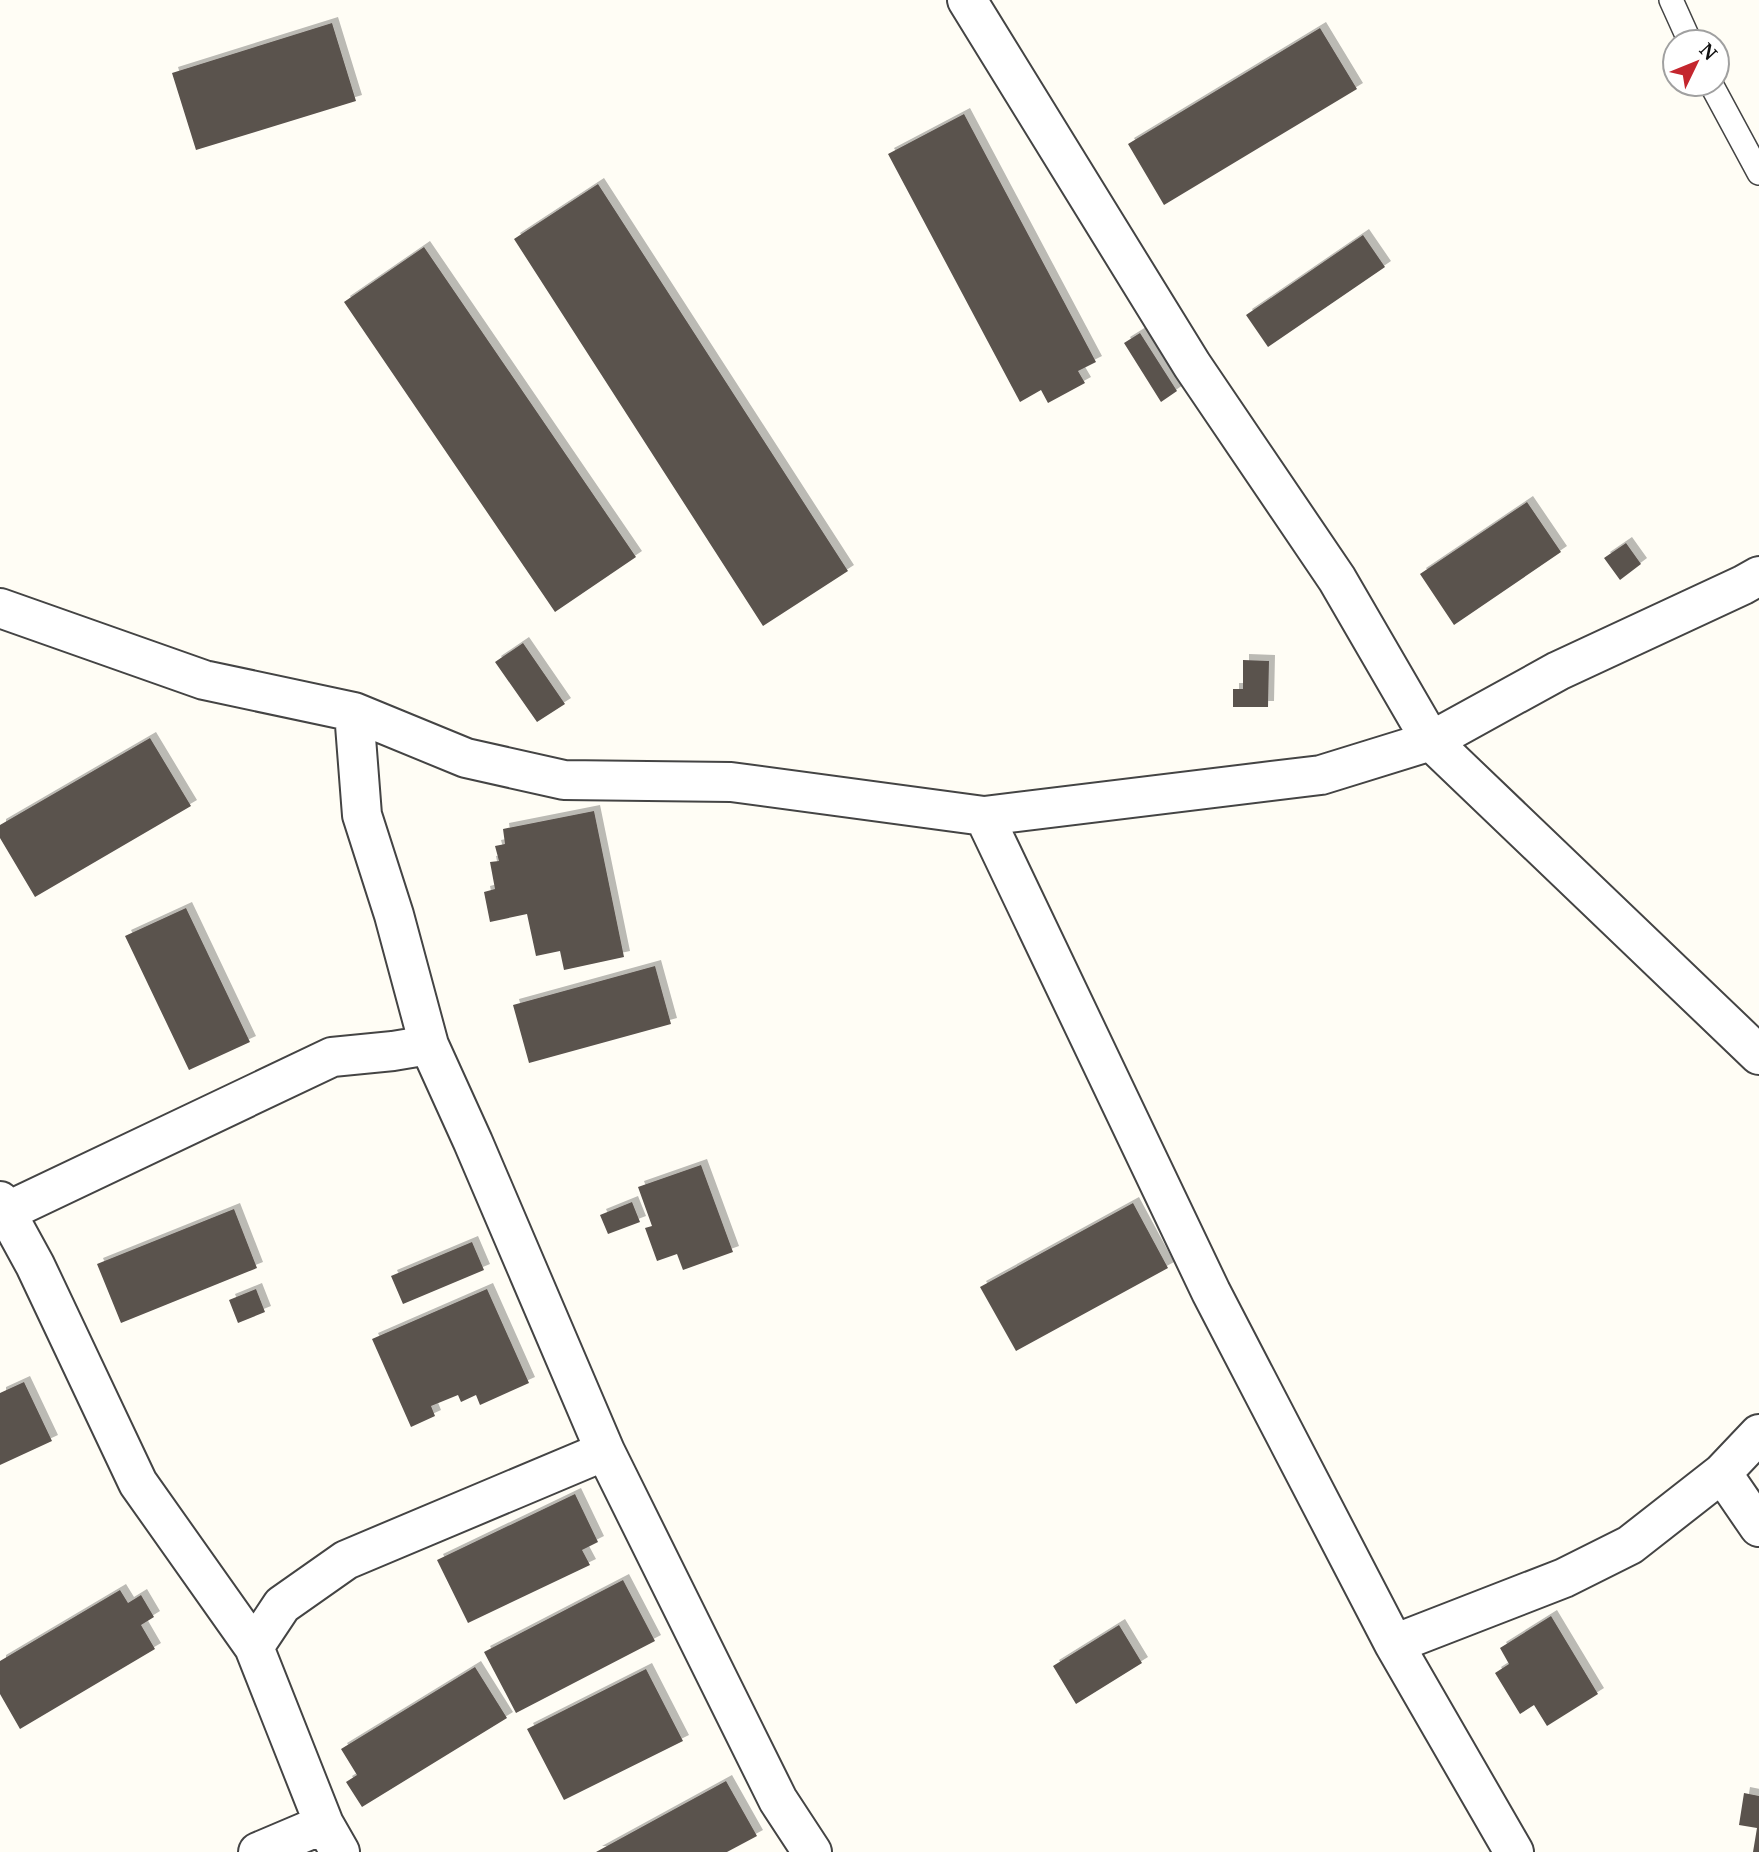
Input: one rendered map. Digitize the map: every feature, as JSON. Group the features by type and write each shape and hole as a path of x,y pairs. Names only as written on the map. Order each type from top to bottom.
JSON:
{"street":[{"path":"967,0 1192,365 1337,579 1431,741 1759,1055"},
{"path":"0,608 204,680 354,712 467,758 565,780 731,782 984,816 1321,775 1431,741 1558,671 1759,576"},
{"path":"354,712 362,815 394,915 429,1045 479,1154 605,1451 778,1800 812,1852"},
{"path":"984,816 1211,1292 1394,1644 1514,1852"},
{"path":"258,1852 332,1838 254,1647 138,1483 35,1265 3,1206 332,1057 429,1045"},
{"path":"1394,1644 1564,1578 1630,1545 1722,1473 1759,1434"},
{"path":"254,1647 282,1605 346,1560 605,1451"},
{"path":"1722,1473 1759,1527"}],"lane":[{"path":"1671,0 1684,28"},
{"path":"1719,98 1759,173"}],"building":[{"path":"332,23 356,101 196,150 172,73"},
{"path":"1320,28 1357,89 1164,205 1128,144"},
{"path":"964,114 1096,362 1078,371 1085,383 1048,403 1041,390 1020,402 888,154"},
{"path":"598,184 848,571 763,626 514,239"},
{"path":"1363,235 1385,267 1268,347 1246,315"},
{"path":"424,247 636,557 555,612 344,302"},
{"path":"1140,333 1177,391 1161,402 1124,343"},
{"path":"1527,502 1561,552 1454,625 1420,574"},
{"path":"1626,543 1641,564 1620,580 1604,558"},
{"path":"523,643 565,704 537,722 495,662"},
{"path":"1243,660 1269,661 1268,707 1233,707 1233,689 1243,689"},
{"path":"150,738 191,806 35,897 0,838 0,825"},
{"path":"594,811 624,957 564,970 560,951 536,956 527,914 490,922 484,892 495,889 490,862 499,861 495,846 505,844 503,829"},
{"path":"186,908 250,1042 189,1070 125,936"},
{"path":"655,966 671,1024 529,1063 513,1005"},
{"path":"701,1165 733,1252 683,1270 677,1254 657,1261 645,1228 652,1226 638,1187"},
{"path":"632,1202 640,1222 608,1234 600,1215"},
{"path":"1133,1203 1168,1268 1016,1351 980,1287"},
{"path":"234,1209 257,1268 121,1323 97,1264"},
{"path":"472,1242 484,1270 403,1304 391,1276"},
{"path":"256,1289 265,1312 238,1323 229,1300"},
{"path":"487,1289 529,1383 480,1405 476,1395 461,1402 458,1395 431,1406 435,1416 411,1427 372,1339"},
{"path":"24,1382 52,1441 0,1465 0,1393"},
{"path":"575,1494 598,1542 582,1550 590,1565 468,1623 437,1560"},
{"path":"623,1580 655,1641 516,1713 484,1652"},
{"path":"120,1590 128,1603 141,1595 154,1617 141,1625 155,1649 20,1729 0,1694 0,1661"},
{"path":"1551,1616 1598,1694 1547,1726 1534,1705 1520,1714 1495,1673 1509,1664 1500,1648"},
{"path":"1119,1625 1142,1663 1076,1704 1053,1666"},
{"path":"475,1667 507,1718 362,1807 346,1782 357,1775 341,1749"},
{"path":"646,1669 683,1741 564,1800 527,1729"},
{"path":"726,1781 757,1836 727,1852 596,1852"},
{"path":"1744,1793 1759,1796 1759,1852 1753,1852 1757,1828 1739,1825"}]}
